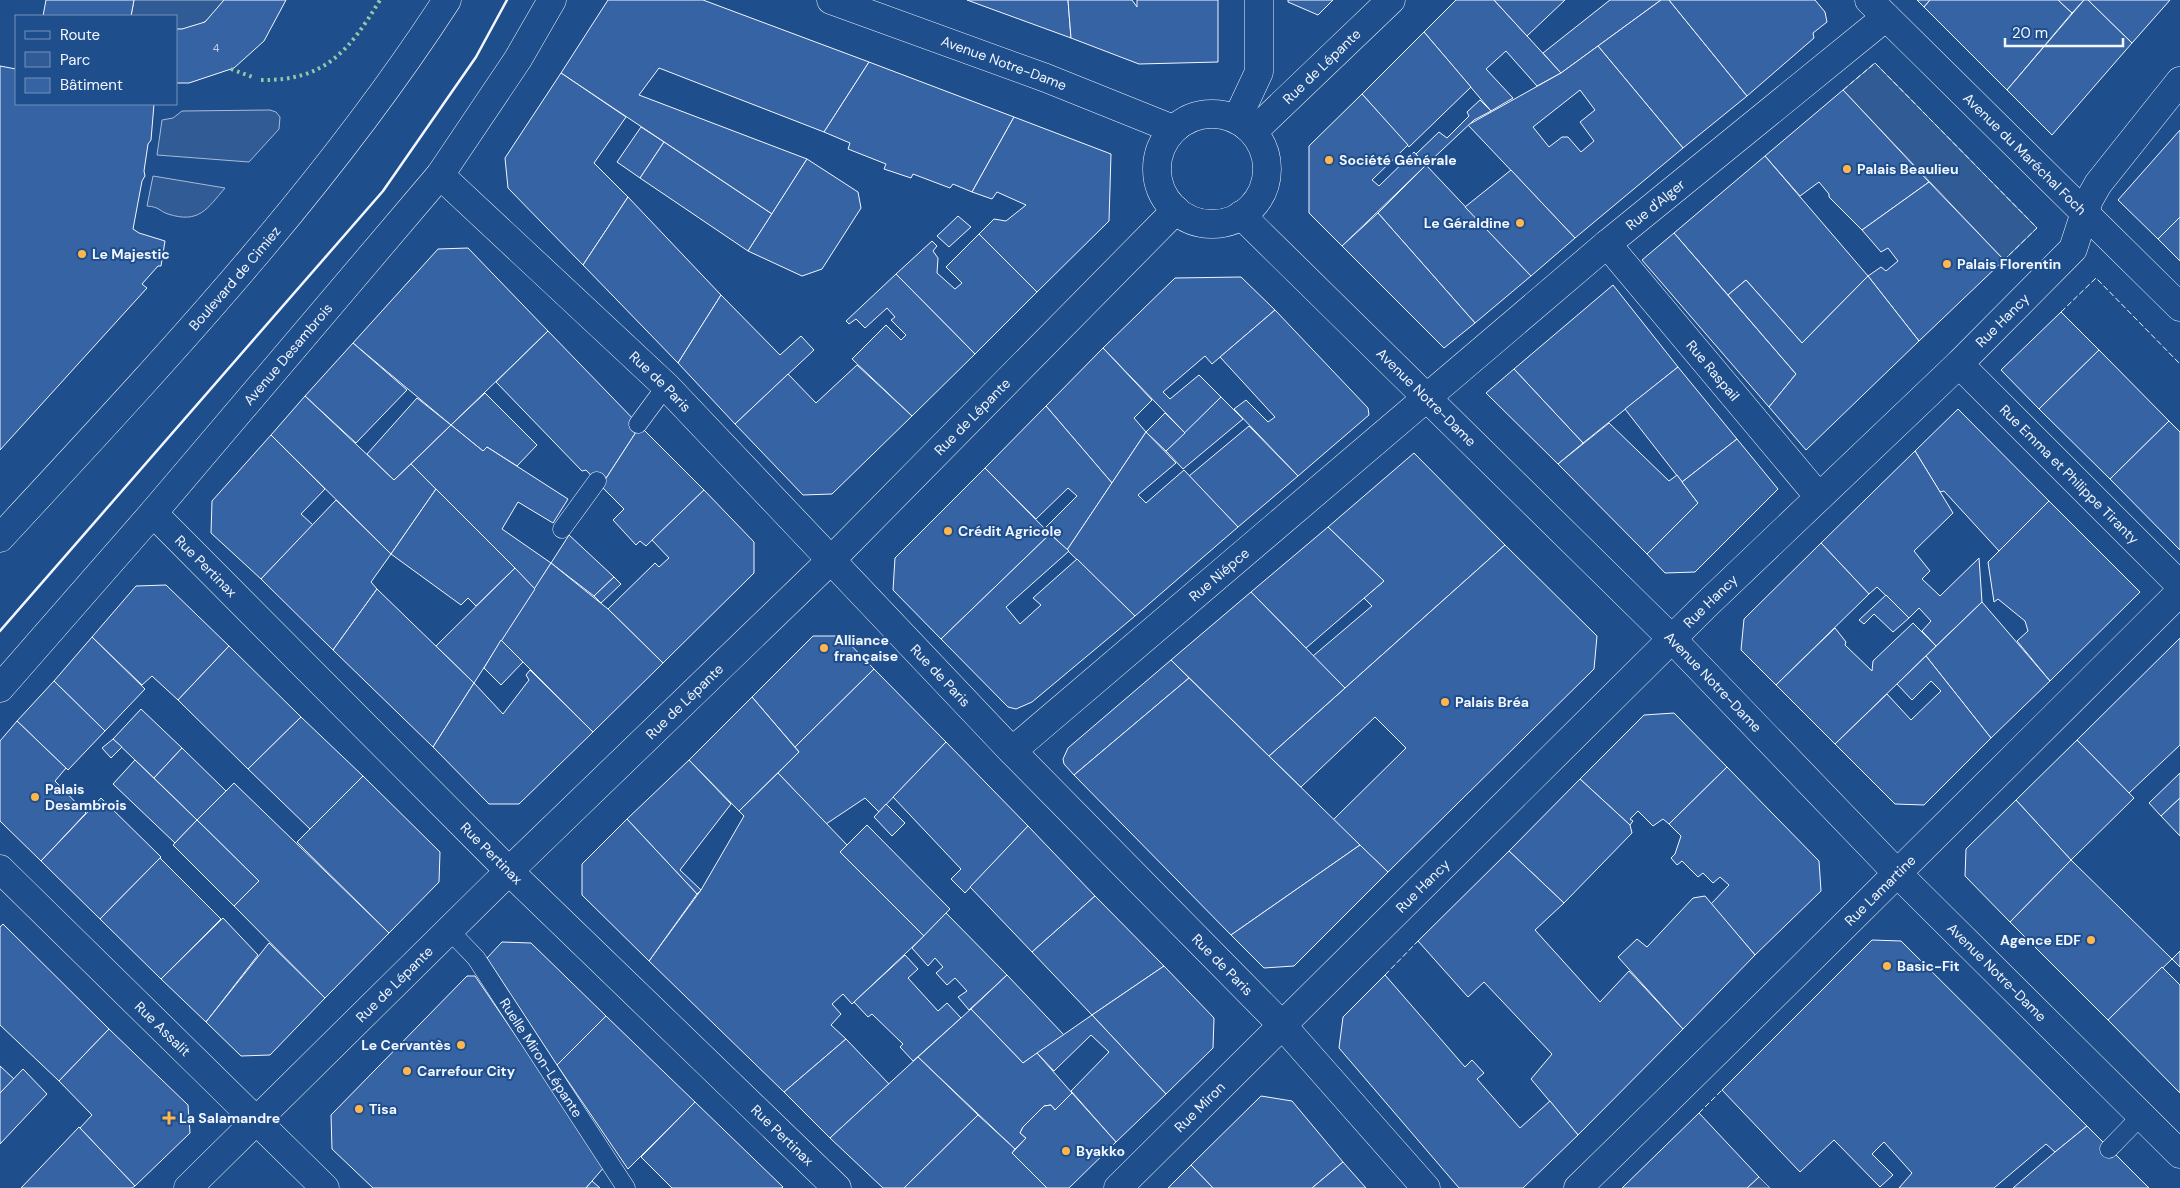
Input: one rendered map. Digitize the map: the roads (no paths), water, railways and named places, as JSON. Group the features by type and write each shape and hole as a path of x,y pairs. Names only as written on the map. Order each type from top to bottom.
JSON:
{"street":[{"name":"Boulevard de Cimiez","path":"0,538 260,248 342,149 414,51 447,0"},
{"name":"Avenue Desambrois","path":"0,688 153,513 440,175 518,59 552,0"},
{"name":"Avenue Notre-Dame","path":"832,0 1046,78 1173,129"},
{"path":"1245,126 1258,72 1259,0"},
{"name":"Rue de Lépante","path":"1245,126 1390,0"},
{"name":"Avenue du Maréchal Foch","path":"1878,9 2180,307"},
{"name":"Rue d'Alger","path":"1426,397 1608,244 1878,9"},
{"name":"Rue Hancy","path":"1282,1026 1672,639 1959,364 2073,249 2089,200 2098,184 2180,81"},
{"path":"1203,114 1220,114 1245,126 1263,148 1267,167 1264,186 1255,203 1241,216 1225,222 1207,224 1190,219 1176,210 1164,196 1157,179 1157,161 1163,144 1173,129 1187,119 1203,114"},
{"name":"Rue de Paris","path":"440,175 666,386 1012,750 1282,1026 1426,1188"},
{"name":"Rue de Lépante","path":"188,1188 509,871 832,559 1176,210"},
{"name":"Avenue Notre-Dame","path":"1241,216 1672,639 1897,872 2180,1154"},
{"name":"Rue Raspail","path":"1608,244 1819,497"},
{"name":"Rue Emma et Philippe Tiranty","path":"1959,364 2180,585"},
{"name":"Rue Niépce","path":"1012,750 1426,397"},
{"name":"Rue Pertinax","path":"153,513 509,871 836,1188"},
{"name":"Rue Lamartine","path":"1578,1188 1791,980 1897,872 2180,592"},
{"name":"Rue Assalit","path":"0,869 325,1188"},
{"name":"Rue Miron","path":"1118,1188 1282,1026"}],"lane":[{"path":"638,424 666,386"},
{"path":"562,529 597,481"},
{"name":"Ruelle Miron-Lépante","path":"449,930 476,958 626,1188"},
{"path":"2109,1149 2141,1116"}],"place":[{"name":"Société Générale","path":"1329,160"},
{"name":"Palais Beaulieu","path":"1847,169"},
{"name":"Le Géraldine","path":"1520,223"},
{"name":"Le Majestic","path":"82,254"},
{"name":"Palais Florentin","path":"1947,264"},
{"name":"Crédit Agricole","path":"948,531"},
{"name":"Alliance française","path":"824,648"},
{"name":"Palais Bréa","path":"1445,702"},
{"name":"Palais Desambrois","path":"35,797"},
{"name":"Agence EDF","path":"2091,940"},
{"name":"Basic-Fit","path":"1887,966"},
{"name":"Le Cervantès","path":"461,1045"},
{"name":"Carrefour City","path":"407,1071"},
{"name":"Tisa","path":"359,1109"},
{"name":"La Salamandre","path":"169,1118"},
{"name":"Byakko","path":"1066,1151"}]}
